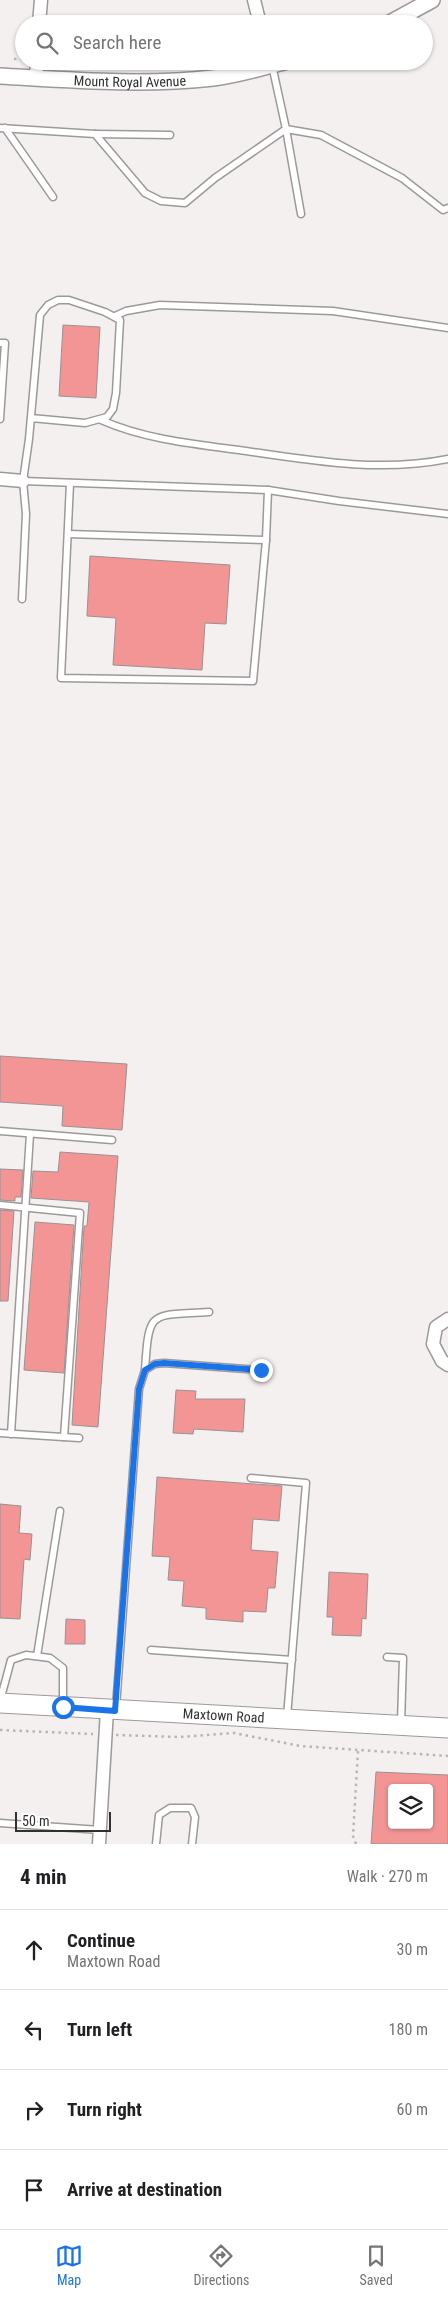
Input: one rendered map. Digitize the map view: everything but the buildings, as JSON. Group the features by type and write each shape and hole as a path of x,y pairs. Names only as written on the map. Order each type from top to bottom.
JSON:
{"main road":[{"name":"Maxtown Road","path":"0,1702 111,1710 448,1728"}],"street":[{"path":"40,15 41,0"},
{"path":"254,0 258,15"},
{"path":"404,15 432,0"},
{"path":"36,70 36,78"},
{"name":"Mount Royal Avenue","path":"0,76 105,82 168,82 215,77 243,70"},
{"path":"0,479 23,481"},
{"path":"448,1319 436,1327 432,1344 442,1361 448,1365"},
{"path":"99,1844 106,1734 111,1710"}],"lane":[{"path":"273,70 286,129 301,214"},
{"path":"2,128 95,134 170,135"},
{"path":"2,128 53,197"},
{"path":"95,134 145,193 161,201 185,203 215,178 286,129 321,135 402,178 443,210 448,208"},
{"path":"22,600 26,514 23,481 31,418 40,315 48,305 58,300 68,300 115,316 120,320 116,394 113,409 107,417 85,423 31,418"},
{"path":"115,316 126,311 170,305 333,311 448,328"},
{"path":"0,343 5,343 0,419"},
{"path":"101,420 134,433 187,443 306,460 390,466 448,459"},
{"path":"23,481 268,490 348,503 448,514"},
{"path":"70,483 61,678 253,681 266,540 268,490"},
{"path":"68,534 266,540"},
{"path":"0,1131 112,1140"},
{"path":"11,1434 30,1134"},
{"path":"0,1205 80,1213 64,1437"},
{"path":"111,1710 139,1389 145,1370 147,1333 152,1321 160,1315 209,1312"},
{"path":"145,1370 155,1364 164,1363 261,1370"},
{"path":"0,1433 79,1438"},
{"path":"251,1478 306,1483 287,1720"},
{"path":"37,1656 60,1511"},
{"path":"151,1650 292,1660"},
{"path":"0,1702 11,1660 26,1655 50,1658 63,1668 63,1707"},
{"path":"387,1657 403,1658 401,1726"},
{"path":"156,1844 159,1815 170,1808 192,1808 195,1817 192,1844"},
{"path":"0,1823 100,1830"}],"path":[{"path":"0,1730 179,1737 234,1733 300,1746 448,1756"},
{"path":"356,1844 353,1836 358,1751"}],"route":[{"path":"63,1707 115,1711 139,1389 145,1370 155,1364 164,1363 261,1370"}]}
